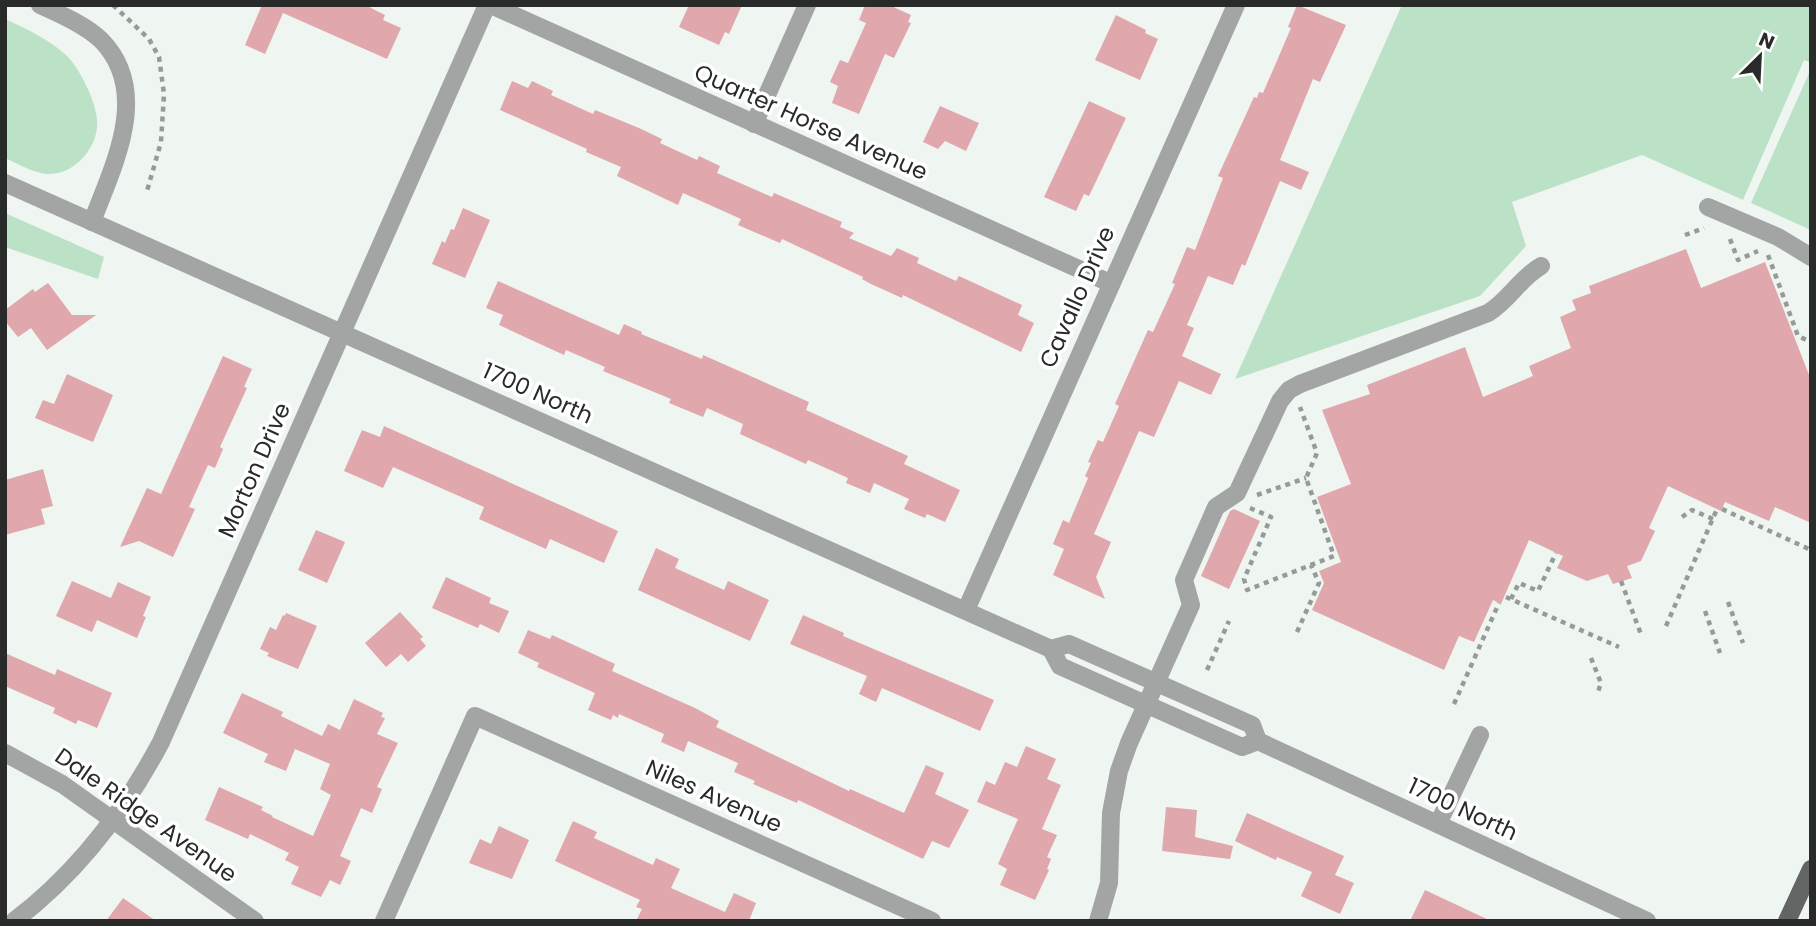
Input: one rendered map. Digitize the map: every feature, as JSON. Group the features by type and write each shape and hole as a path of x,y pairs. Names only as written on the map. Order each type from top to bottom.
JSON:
{"main road":[{"path":"1787,921 1811,869"}],"street":[{"path":"40,5 79,25 100,40 113,58 122,78 127,100 125,125 111,173 92,222"},
{"name":"Quarter Horse Avenue","path":"489,5 1110,284"},
{"name":"Morton Drive","path":"14,921 43,897 112,820 161,742 489,5"},
{"path":"754,124 807,5"},
{"name":"Cavallo Drive","path":"966,610 1236,5"},
{"name":"1700 North","path":"5,183 966,610 1051,649 1060,666 1146,705 1242,747 1258,741"},
{"path":"1708,207 1778,237 1811,257"},
{"path":"1098,921 1109,883 1111,813 1115,791 1126,751 1191,605 1184,580 1216,507 1237,493 1280,401 1289,390 1300,384 1488,313 1499,306 1526,276 1541,266"},
{"name":"1700 North","path":"1051,649 1069,644 1252,725 1258,741 1647,921"},
{"name":"Niles Avenue","path":"384,921 475,716 932,921"},
{"path":"1438,824 1480,735"},
{"name":"Dale Ridge Avenue","path":"5,753 43,772 256,921"}],"path":[{"path":"113,5 149,39 159,57 164,94 161,142 147,191"},
{"path":"1685,235 1712,228"},
{"path":"1728,236 1738,260 1759,251 1768,253 1798,336 1811,342"},
{"path":"1297,401 1317,453 1306,478 1334,556 1247,590 1244,579 1271,517 1250,507 1255,496 1306,478"},
{"path":"1666,626 1719,509 1811,550"},
{"path":"1682,517 1692,510 1713,519"},
{"path":"1556,553 1538,591 1519,583 1508,598 1619,647"},
{"path":"1297,632 1318,583 1311,565"},
{"path":"1621,581 1642,637"},
{"path":"1728,602 1743,643"},
{"path":"1454,704 1499,603"},
{"path":"1705,611 1720,653"},
{"path":"1207,670 1229,621"},
{"path":"1591,658 1601,684 1597,695"}],"green space":[{"path":"1402,5 1811,5 1811,63 1804,60 1743,200 1642,155 1512,202 1526,246 1480,296 1235,379"},
{"path":"5,19 45,39 66,55 83,79 92,100 97,120 95,137 80,161 64,171 55,174 41,173 5,158"},
{"path":"1811,71 1811,230 1751,203"},
{"path":"5,213 104,257 98,279 5,247"}],"building":[{"path":"262,5 365,5 385,15 383,20 401,28 387,59 283,13 265,54 245,45"},
{"path":"689,5 742,5 729,34 725,32 719,45 679,27"},
{"path":"865,5 889,5 911,15 908,22 911,23 894,58 885,54 859,114 832,103 838,86 830,82 840,60 848,63 866,23 859,20"},
{"path":"1297,5 1346,25 1320,82 1313,79 1280,160 1309,172 1301,190 1280,181 1245,266 1242,264 1233,285 1208,276 1187,325 1194,328 1182,356 1221,374 1211,395 1179,381 1154,437 1139,431 1094,534 1111,542 1096,577 1105,599 1053,575 1064,549 1053,544 1063,520 1069,523 1088,478 1085,476 1091,463 1088,462 1098,440 1103,442 1119,406 1115,404 1148,330 1153,332 1175,284 1172,283 1187,247 1195,250 1223,178 1218,176 1254,97 1257,98 1259,92 1263,93 1291,28 1288,27"},
{"path":"1116,15 1158,39 1140,80 1095,60"},
{"path":"512,81 528,88 532,81 553,91 551,95 593,114 595,110 639,128 662,139 660,143 697,160 699,156 720,166 717,173 772,197 774,193 842,222 840,227 854,233 849,238 891,256 897,248 919,258 917,263 956,281 959,276 1022,305 1018,315 1034,323 1021,352 903,295 902,298 871,284 862,279 863,277 782,239 780,243 738,225 741,219 683,193 678,205 617,176 621,167 500,110"},
{"path":"1089,101 1126,118 1089,196 1084,194 1076,211 1044,197"},
{"path":"940,106 979,123 966,151 945,141 938,149 923,142"},
{"path":"463,208 490,220 465,278 432,264 442,241 445,243 451,229 454,230"},
{"path":"1686,249 1701,288 1765,262 1811,380 1811,523 1775,507 1769,521 1725,502 1721,511 1668,486 1649,528 1655,531 1641,561 1627,566 1632,578 1613,584 1608,574 1587,581 1557,568 1563,556 1529,540 1501,604 1493,600 1474,642 1459,636 1444,670 1312,610 1324,583 1319,571 1341,562 1317,497 1351,484 1322,410 1370,394 1367,385 1465,347 1483,397 1533,376 1529,366 1571,348 1560,317 1576,310 1572,300 1591,293 1589,286"},
{"path":"498,281 619,335 624,324 642,332 641,334 702,359 703,355 809,402 806,410 908,456 904,464 960,490 945,522 927,514 925,518 904,509 909,499 874,483 870,493 846,483 848,478 808,460 806,464 740,434 743,424 707,408 703,417 669,403 671,399 603,371 605,367 566,350 564,355 499,325 503,315 486,308"},
{"path":"48,283 72,315 96,315 47,350 31,328 18,337 5,321 5,310 33,289 35,292"},
{"path":"223,356 252,369 244,387 247,388 220,447 223,449 215,468 208,465 189,507 195,509 173,557 139,541 120,547 147,488 161,494"},
{"path":"67,374 113,395 93,442 35,418 43,400 54,404"},
{"path":"384,426 618,531 604,563 550,539 546,549 479,519 484,507 393,467 383,488 344,471 362,430 380,437"},
{"path":"43,469 53,506 41,509 45,524 5,535 5,480"},
{"path":"1234,509 1260,521 1229,589 1201,576 1230,511"},
{"path":"316,530 345,542 327,583 298,570"},
{"path":"656,548 679,559 675,568 724,590 728,581 769,600 750,641 638,590"},
{"path":"446,577 491,598 489,603 509,611 499,633 480,624 478,628 432,608"},
{"path":"72,581 111,598 118,582 151,597 137,638 97,620 92,632 56,616"},
{"path":"400,612 423,637 420,639 426,646 408,662 401,654 386,667 365,643"},
{"path":"286,613 317,626 298,669 267,656 269,653 260,649 270,627 276,630"},
{"path":"803,615 844,633 843,636 994,700 980,731 882,688 876,702 859,694 867,676 790,644"},
{"path":"528,630 550,639 552,635 615,664 612,671 695,708 719,721 716,727 849,791 850,789 904,813 926,765 944,773 935,794 969,810 949,848 932,841 923,859 798,800 797,803 753,784 755,781 734,772 738,763 688,741 684,752 661,742 664,734 619,714 618,718 613,715 611,720 588,710 595,693 537,667 539,663 518,653"},
{"path":"5,653 55,675 57,669 112,693 97,728 78,720 76,724 53,713 55,708 5,686"},
{"path":"242,693 283,712 281,716 322,736 328,724 340,730 354,699 383,713 381,717 385,718 377,734 398,743 377,787 382,789 372,813 361,808 340,856 351,861 340,885 330,880 321,897 291,884 299,867 285,860 289,853 250,834 248,839 205,820 219,787 263,807 261,810 272,817 313,836 331,795 320,789 330,764 295,749 286,771 264,762 268,754 223,733"},
{"path":"1026,746 1056,759 1047,779 1061,785 1042,829 1057,835 1047,857 1051,859 1047,869 1049,870 1035,900 1000,885 1007,869 998,864 1018,819 977,802 986,781 995,785 1005,762 1017,767"},
{"path":"1166,807 1197,810 1195,837 1233,846 1230,859 1162,851"},
{"path":"1247,813 1344,856 1335,875 1354,883 1340,914 1301,896 1312,872 1277,857 1276,860 1235,841"},
{"path":"573,821 597,832 594,838 653,865 656,858 680,869 671,888 725,912 734,893 756,903 749,921 636,921 642,909 636,907 640,900 555,861"},
{"path":"499,826 529,840 512,879 469,863 480,839 491,844"},
{"path":"1425,890 1491,921 1410,921"},
{"path":"123,898 156,921 106,921"}]}
